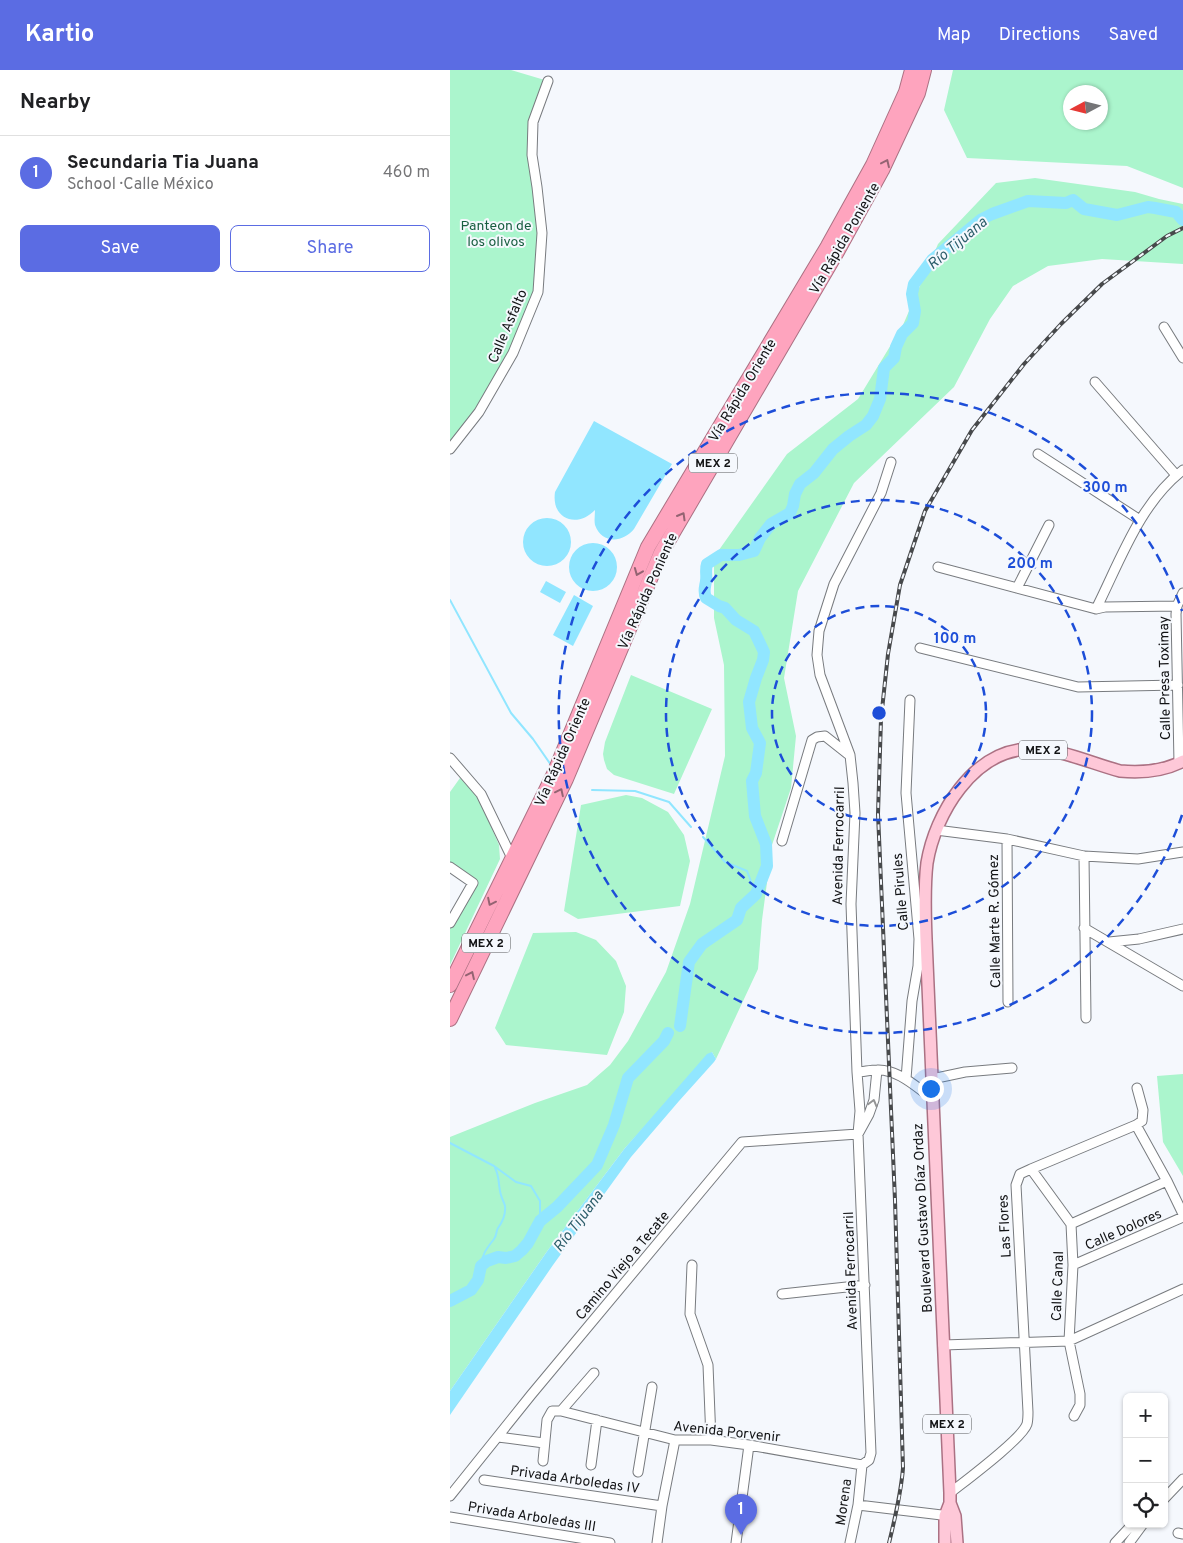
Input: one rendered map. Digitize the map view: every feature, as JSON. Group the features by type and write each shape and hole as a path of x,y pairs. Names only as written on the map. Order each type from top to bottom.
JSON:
{"highway":[{"name":"Vía Rápida Oriente","path":"450,985 554,774 648,547 842,222 873,164 906,92 912,70"},
{"name":"Vía Rápida Poniente","path":"450,1019 566,779 661,553 838,250 882,170 918,93 924,70"}],"main road":[{"name":"Boulevard Gustavo Díaz Ordaz","path":"945,1543 950,1516 950,1498 932,1079 922,939 926,877 930,850 936,830 951,802 966,781 985,765 1005,754 1026,750 1045,750 1120,771 1130,772 1151,770 1181,762"},
{"name":"Boulevard Gustavo Díaz Ordaz","path":"950,1516 957,1543"}],"street":[{"name":"Calle Asfalto","path":"450,449 479,412 513,353 538,292 542,233 532,156 533,122 548,81"},
{"path":"1164,327 1183,358"},
{"path":"1095,382 1180,473 1159,493 1140,520 1096,609"},
{"path":"1038,454 1140,520"},
{"name":"Avenida Ferrocarril","path":"862,1465 869,1460 871,1453 858,1134 860,1111 850,904 855,813 850,755 820,675 817,655 819,631 834,584 881,493 891,462"},
{"path":"1018,588 1049,525"},
{"path":"938,567 1096,609 1105,607 1177,606"},
{"name":"Calle Presa Toximay","path":"1181,762 1176,614 1177,606 1183,593"},
{"path":"920,648 1078,687 1178,685"},
{"name":"Calle Pirules","path":"906,1080 912,1001 922,939 906,793 910,700"},
{"path":"782,841 812,740 824,736 850,755"},
{"path":"450,758 481,794 512,858"},
{"path":"936,830 1007,839 1084,856 1138,859 1183,852"},
{"name":"Calle Marte R. Gómez","path":"1007,839 1008,1002"},
{"path":"1084,856 1086,1018"},
{"path":"450,867 473,883 450,923"},
{"path":"1084,928 1183,986"},
{"path":"1109,942 1139,939 1183,929"},
{"path":"932,1079 965,1072 1012,1068"},
{"path":"858,1134 870,1114 874,1100 877,1070"},
{"path":"857,1072 890,1071 932,1098"},
{"path":"1137,1088 1144,1116 1136,1125 1167,1181 1183,1216"},
{"name":"Las Flores","path":"950,1498 1027,1425 1025,1343 1016,1185 1020,1174 1136,1125"},
{"name":"Camino Viejo a Tecate","path":"450,1496 531,1395 742,1142 858,1134"},
{"path":"1030,1169 1071,1224 1167,1181"},
{"name":"Calle Dolores","path":"1073,1265 1183,1216"},
{"name":"Calle Canal","path":"1071,1224 1073,1265 1068,1342 1080,1394 1080,1405 1074,1416"},
{"path":"692,1264 690,1314 708,1365 711,1440"},
{"path":"782,1294 865,1285"},
{"path":"943,1345 1068,1342 1183,1289"},
{"path":"543,1461 547,1420 552,1411 562,1411 594,1373"},
{"path":"638,1472 652,1387"},
{"name":"Avenida Porvenir","path":"562,1411 675,1440 711,1440 749,1445 862,1465"},
{"path":"591,1465 597,1420"},
{"path":"498,1437 544,1443"},
{"path":"658,1543 662,1506 675,1440"},
{"path":"736,1543 749,1445"},
{"name":"Morena","path":"850,1543 858,1505 862,1465"},
{"path":"1168,1495 1183,1479"},
{"name":"Privada Arboledas IV","path":"484,1480 662,1506"},
{"path":"858,1505 950,1516"},
{"name":"Privada Arboledas III","path":"450,1517 610,1543"},
{"path":"1115,1543 1129,1528"},
{"path":"1129,1543 1140,1528"}],"green space":[{"name":"Panteon de los olivos","path":"450,70 511,70 548,81 533,122 537,187 538,292 513,353 450,449"},
{"path":"953,70 1183,70 1183,188 1127,166 967,158 944,110"},
{"path":"1035,178 1135,192 1183,204 1183,264 1102,259 1048,266 1013,286 990,319 954,387 854,483 798,591 784,678 796,736 791,788 772,845 762,920 758,969 716,1059 712,1052 625,1148 548,1250 450,1391 450,1137 535,1103 587,1085 610,1065 628,1041 666,972 690,904 725,756 724,665 714,618 714,557 787,454 858,399 903,325 938,244 996,183"},
{"path":"631,675 712,709 674,794 614,775 607,769 603,754 605,742"},
{"path":"460,778 478,796 499,845 500,859 450,965 450,929 476,882 450,862 450,792"},
{"path":"626,795 642,798 668,812 684,835 690,861 680,906 578,919 564,911 581,805"},
{"path":"576,932 596,940 616,961 626,986 624,1012 607,1055 506,1045 495,1028 533,933"},
{"path":"1183,1074 1183,1176 1163,1142 1157,1076"}],"water":[{"path":"594,421 672,464 634,529 625,537 619,539 608,538 598,531 595,525 595,510 588,516 573,520 561,515 555,501 555,492"},
{"path":"547,518 556,520 564,525 569,533 571,542 569,551 564,559 556,564 547,566 538,564 530,559 525,551 523,542 525,533 530,525 538,520"},
{"path":"593,543 602,545 610,550 615,558 617,567 615,576 610,584 602,589 593,591 584,589 576,584 571,576 569,567 571,558 576,550 584,545"},
{"path":"546,581 566,592 560,603 540,592"},
{"path":"574,595 593,606 573,646 553,635"},
{"path":"712,1052 716,1059 714,1062 631,1157 553,1265 450,1415 450,1391 548,1250 625,1148 707,1054"}],"waterway":[{"name":"Río Tijuana","path":"680,1026 689,962 702,944 737,920 741,908 756,894 767,866 766,844 755,816 752,781 756,773 760,743 752,728 749,702 764,652 754,631 736,620 725,608 706,598 704,591 707,564 721,555 739,555 754,551 760,538 771,524 790,513 800,484 814,473 833,449 866,425 873,416 880,399 884,368 894,358 896,347 902,334 913,323 915,311 912,294 914,284 932,260 982,219 1028,201 1066,203 1073,200 1084,209 1117,215 1148,207 1176,212 1183,220"},
{"path":"450,600 511,713 533,739 551,765"},
{"path":"592,790 635,791 669,802 691,827"},
{"path":"703,837 725,862 747,871 756,894"},
{"name":"Río Tijuana","path":"450,1301 471,1290 478,1280 481,1266 487,1261 498,1257 515,1256 522,1250 540,1221 557,1207 597,1165 614,1125 628,1078 664,1041 668,1033"},
{"path":"450,1143 494,1166 516,1182 531,1186 540,1201 540,1221"},
{"path":"481,1266 487,1248 495,1238 505,1212 495,1168"}],"railway":[{"path":"889,1543 903,1468 895,1200 878,814 881,719 888,654 900,585 925,511 972,430 1024,364 1102,284 1167,236 1183,228"}],"place":[{"name":"Secundaria Tia Juana","path":"741,1535"}]}
